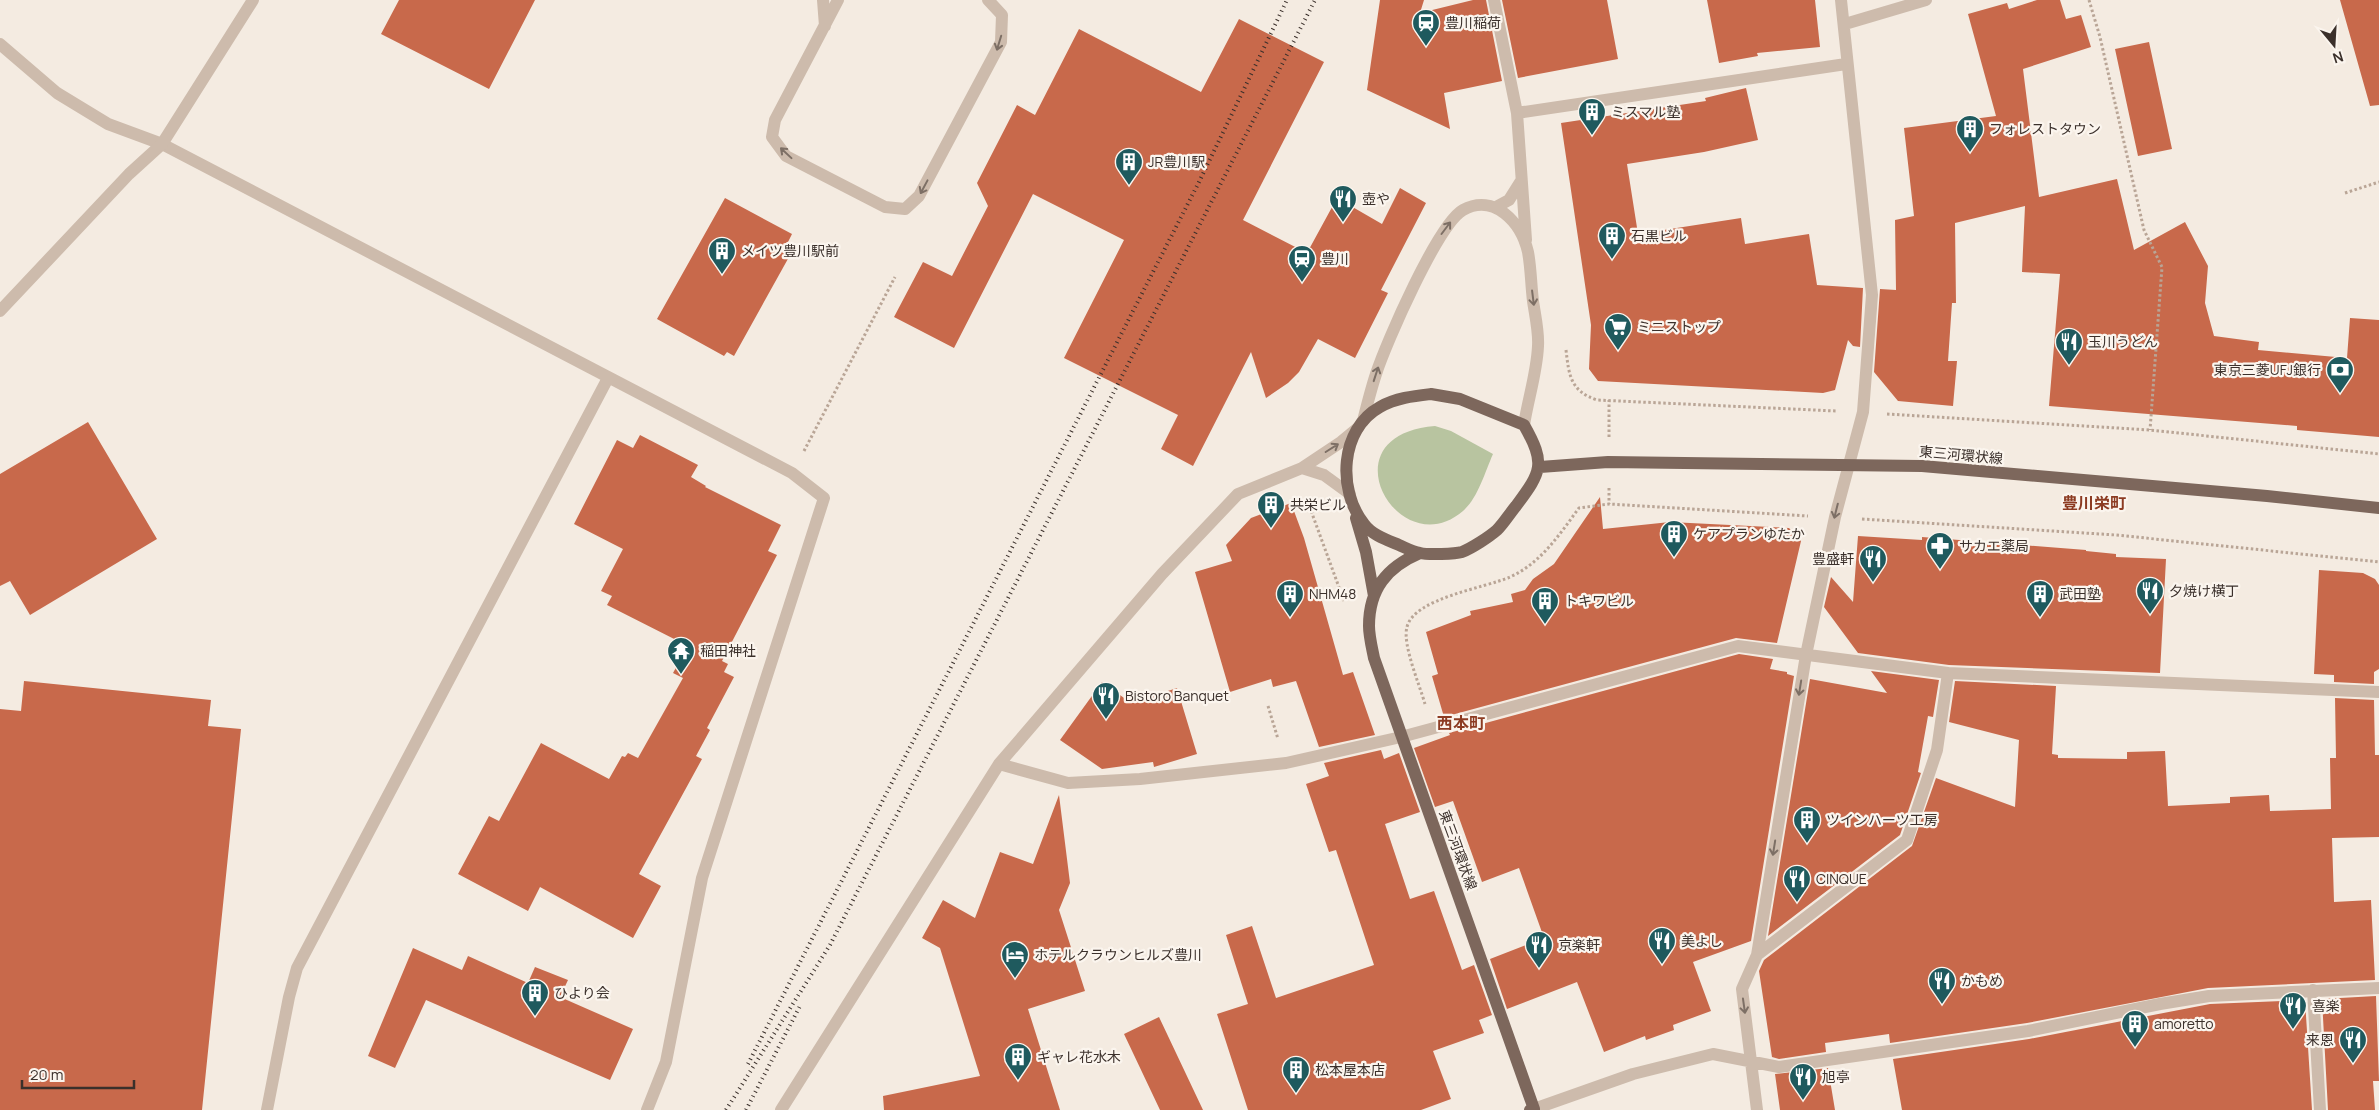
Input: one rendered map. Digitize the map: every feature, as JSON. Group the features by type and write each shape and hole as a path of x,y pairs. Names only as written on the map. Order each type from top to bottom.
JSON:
{"main road":[{"name":"東三河環状線","path":"1374,596 1366,552 1353,507 1345,466 1350,445 1361,424 1380,407 1406,397 1431,394 1460,399 1524,425"},
{"path":"1524,425 1532,440 1540,467"},
{"name":"東三河環状線","path":"1532,1109 1374,658 1368,627 1374,596 1384,577 1399,562 1420,554 1461,552 1497,530 1528,490 1540,467 1608,462 1849,464 1941,468 2267,496 2379,508"},
{"name":"東三河環状線","path":"1353,507 1364,525 1382,538 1420,554"}],"street":[{"path":"0,311 128,174 162,144 253,0"},
{"path":"823,0 825,26"},
{"path":"838,0 775,120 772,137 786,156 886,207 905,209 919,196 1001,42 1002,15 988,0"},
{"path":"1494,0 1517,113 1527,251 1538,346 1524,425"},
{"path":"1757,1110 1742,990 1757,955 1806,655 1835,517 1862,412 1872,295 1846,64 1841,0"},
{"path":"1844,24 1926,0"},
{"path":"0,44 57,93 108,124 162,144 792,473 824,498 702,878 666,1062 647,1110"},
{"path":"1517,113 1846,64"},
{"path":"1496,207 1509,200 1521,181"},
{"path":"781,1110 999,764 1162,574 1238,494 1302,468 1342,442 1361,424 1376,374 1390,339 1438,239 1448,224 1462,211 1478,205 1496,207 1508,215 1518,228 1527,251"},
{"path":"267,1110 289,997 298,968 608,378"},
{"path":"1302,468 1324,475 1350,494"},
{"path":"999,764 1068,783 1140,779 1286,763 1401,737 1738,646 1948,673 2379,692"},
{"path":"1757,955 1907,840 1937,750 1948,673"},
{"path":"1532,1109 1633,1074 1713,1054 1779,1067 2028,1031 2208,996 2379,988"},
{"path":"2312,990 2320,1110"}],"path":[{"path":"2089,0 2100,37 2144,230 2162,267 2150,430"},
{"path":"2345,193 2379,182"},
{"path":"792,473 895,277"},
{"path":"1306,497 1344,602"},
{"path":"1268,706 1286,763"}],"green space":[{"path":"1435,426 1451,431 1493,454 1477,492 1468,506 1463,511 1439,524 1416,522 1396,511 1383,492 1378,471 1383,451 1401,434"}],"building":[{"path":"399,0 535,0 489,89 381,34"},
{"path":"1380,0 1424,0 1420,13 1473,0 1486,0 1502,81 1444,93 1450,129 1367,90"},
{"path":"1502,0 1607,0 1618,59 1518,78"},
{"path":"1707,0 1815,0 1820,47 1757,53 1758,56 1719,63"},
{"path":"2037,0 2060,0 2066,19 2081,15 2091,47 2023,69 2039,197 2117,179 2134,250 2185,222 2208,266 2205,303 2214,336 2259,342 2258,350 2347,358 2350,318 2379,320 2379,437 2297,430 2297,426 2049,406 2060,274 2022,272 2025,206 1955,223 1956,303 1952,303 1948,361 1957,361 1953,406 1898,401 1874,372 1880,289 1896,290 1895,220 1914,216 1904,128 1996,116 1968,14 2007,3 2009,9"},
{"path":"2340,0 2379,0 2379,105 2370,106"},
{"path":"1239,19 1324,62 1243,220 1307,253 1337,198 1382,224 1400,188 1426,203 1381,290 1388,293 1355,358 1318,339 1299,372 1288,383 1266,398 1251,352 1193,466 1161,449 1178,415 1064,358 1124,240 1033,194 954,348 894,317 923,262 952,276 988,206 977,183 1017,105 1035,115 1079,29 1201,92"},
{"path":"2149,42 2172,149 2138,156 2115,49"},
{"path":"1746,88 1758,140 1704,152 1627,164 1638,234 1741,218 1745,244 1809,234 1817,285 1863,288 1860,347 1853,346 1848,340 1835,390 1823,393 1598,381 1589,369 1591,325 1561,123 1706,101 1705,98"},
{"name":"メイツ豊川駅前","path":"725,198 792,234 787,244 794,248 734,356 727,352 724,356 657,319"},
{"path":"88,422 157,539 30,615 10,581 0,586 0,474"},
{"path":"640,435 698,465 691,477 705,487 781,525 768,551 777,555 722,661 728,664 724,672 734,677 707,728 710,730 696,756 702,759 639,874 661,886 633,938 540,887 528,911 458,874 489,816 499,821 541,743 609,779 622,756 625,757 628,753 638,758 683,678 673,673 688,646 607,605 612,596 601,591 623,549 574,524 617,440 633,448"},
{"path":"1600,497 1603,529 1670,522 1789,528 1801,541 1777,643 1736,638 1444,717 1432,676 1438,674 1426,632 1471,615 1470,611 1513,602 1511,594 1525,590 1533,579 1554,564"},
{"path":"1291,503 1304,538 1343,675 1353,672 1375,735 1319,747 1296,681 1273,687 1271,679 1230,692 1195,572 1232,561 1226,545 1251,518"},
{"path":"1858,536 1922,540 1922,537 2086,550 2116,554 2116,557 2166,559 2160,673 1949,665 1858,653 1824,607 1831,577 1853,602"},
{"path":"2319,570 2363,573 2375,579 2379,585 2379,669 2374,672 2374,684 2334,682 2334,675 2314,674"},
{"path":"1739,654 1773,659 1770,669 1787,672 1787,674 1794,676 1751,941 1693,962 1711,1011 1673,1025 1674,1030 1646,1040 1645,1036 1604,1052 1577,982 1507,1009 1490,959 1544,938 1519,868 1482,882 1453,801 1435,807 1414,748 1450,735 1449,733"},
{"path":"1871,671 1939,680 1933,717 1928,716 1918,772 1921,773 1900,835 1768,936 1810,679 1887,693"},
{"path":"24,681 211,700 208,726 241,729 202,1110 0,1110 0,709 21,711"},
{"path":"1955,681 2056,686 2052,754 2058,755 2058,758 2127,759 2127,752 2165,751 2168,806 2230,803 2230,797 2269,795 2270,811 2331,809 2330,758 2336,758 2335,698 2374,700 2375,755 2379,755 2379,837 2332,838 2334,902 2371,900 2375,980 2208,988 2027,1023 1890,1043 1889,1034 1825,1043 1826,1052 1779,1059 1772,1057 1759,971 1764,960 1912,846 1936,778 2015,807 2019,740 1949,722"},
{"path":"1102,682 1131,703 1177,688 1197,754 1154,767 1153,762 1102,769 1060,740"},
{"path":"1381,750 1384,759 1399,753 1420,812 1385,824 1410,899 1434,891 1462,970 1474,965 1492,1015 1479,1020 1484,1033 1433,1051 1451,1099 1421,1110 1248,1110 1217,1014 1248,1004 1226,935 1252,926 1276,998 1374,965 1336,850 1329,852 1306,784 1329,776 1324,763"},
{"path":"1059,795 1070,883 1059,910 1085,991 1028,1009 1060,1110 884,1110 883,1096 980,1076 940,948 922,938 943,900 975,918 1000,852 1033,864"},
{"name":"ひより会","path":"413,948 462,970 468,956 528,983 535,967 568,980 560,997 633,1029 610,1080 426,1000 395,1068 368,1056"},
{"name":"来恩","path":"2376,996 2379,1081 2373,1081 2375,1110 2328,1110 2322,999"},
{"path":"2305,1000 2312,1110 1902,1110 1893,1059 2029,1039 2210,1004"},
{"path":"1159,1017 1203,1110 1160,1110 1124,1034"},
{"path":"1828,1068 1835,1110 1780,1110 1775,1074"}],"railway":[{"path":"748,1064 1199,182 1287,0"},
{"path":"726,1110 830,945 1315,0"},
{"path":"746,1110 800,1006"}],"place":[{"name":"豊川稲荷","path":"1426,47"},
{"name":"ミスマル塾","path":"1592,136"},
{"name":"フォレストタウン","path":"1970,153"},
{"name":"JR豊川駅","path":"1129,186"},
{"name":"壺や","path":"1343,223"},
{"name":"石黒ビル","path":"1612,260"},
{"name":"メイツ豊川駅前","path":"722,275"},
{"name":"豊川","path":"1302,283"},
{"name":"ミニストップ","path":"1618,351"},
{"name":"玉川うどん","path":"2069,366"},
{"name":"東京三菱UFJ銀行","path":"2340,394"},
{"name":"共栄ビル","path":"1271,529"},
{"name":"ケアプランゆたか","path":"1674,558"},
{"name":"サカエ薬局","path":"1940,570"},
{"name":"豊盛軒","path":"1873,583"},
{"name":"夕焼け横丁","path":"2150,615"},
{"name":"NHM48","path":"1290,618"},
{"name":"武田塾","path":"2040,618"},
{"name":"トキワビル","path":"1545,625"},
{"name":"稲田神社","path":"681,675"},
{"name":"Bistoro Banquet","path":"1106,720"},
{"name":"ツインハーツ工房","path":"1807,844"},
{"name":"CINQUE","path":"1797,903"},
{"name":"美よし","path":"1662,965"},
{"name":"京楽軒","path":"1539,969"},
{"name":"ホテルクラウンヒルズ豊川","path":"1015,979"},
{"name":"かもめ","path":"1942,1005"},
{"name":"ひより会","path":"535,1017"},
{"name":"喜楽","path":"2293,1030"},
{"name":"amoretto","path":"2135,1048"},
{"name":"来恩","path":"2353,1064"},
{"name":"ギャレ花水木","path":"1018,1081"},
{"name":"松本屋本店","path":"1296,1094"},
{"name":"旭亭","path":"1803,1101"}],"district":[{"name":"豊川栄町","path":"2094,503"},
{"name":"西本町","path":"1461,723"}]}
